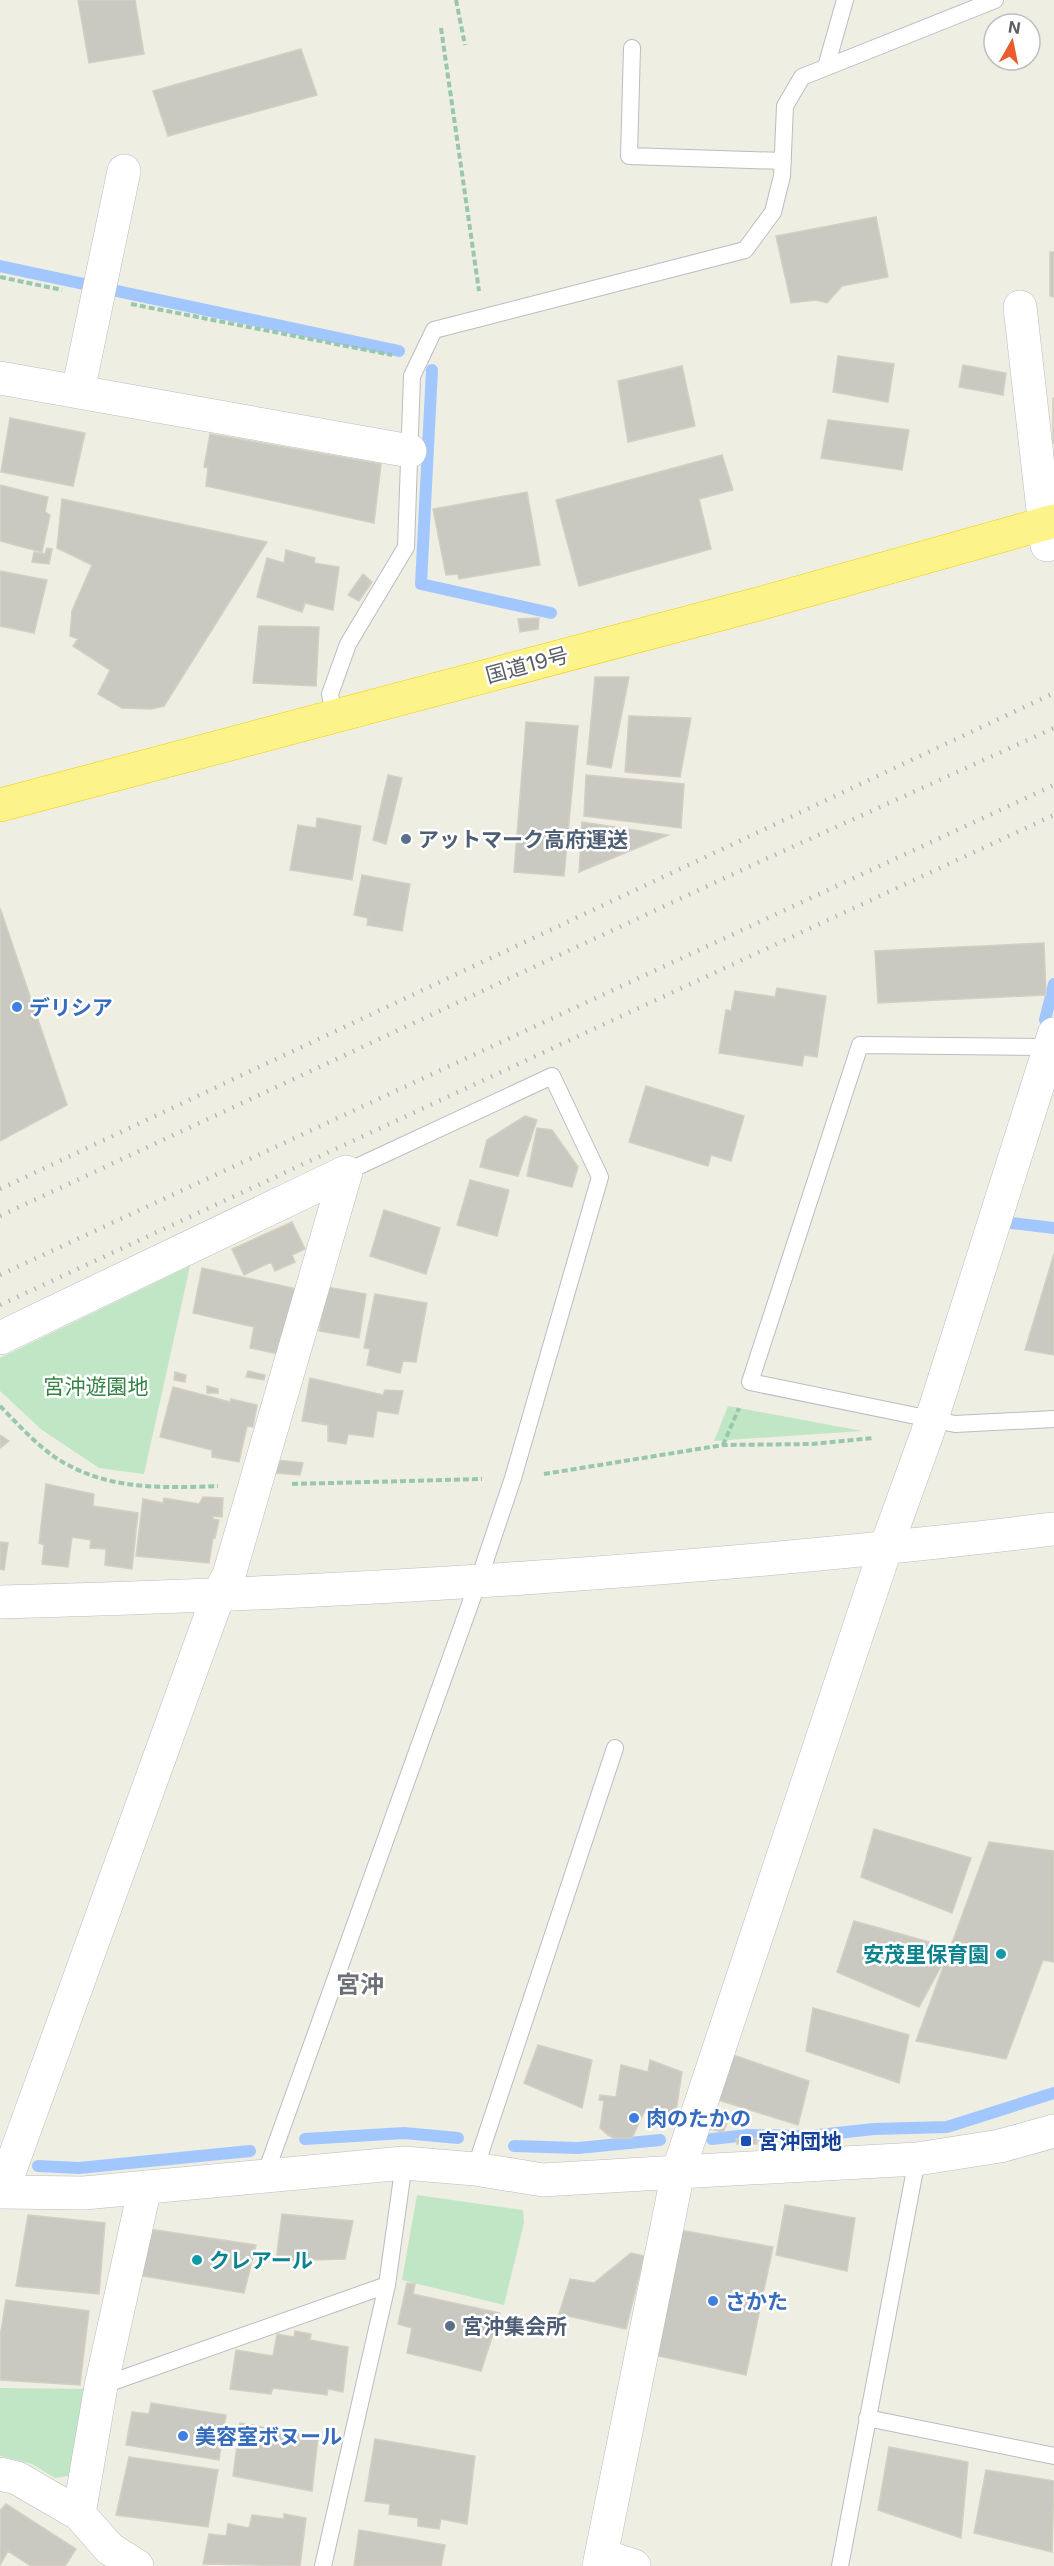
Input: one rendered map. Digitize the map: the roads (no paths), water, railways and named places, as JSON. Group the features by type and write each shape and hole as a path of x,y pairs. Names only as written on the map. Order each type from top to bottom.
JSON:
{"highway":[{"name":"国道19号","path":"0,805 334,715 1048,530"}],"street":[{"path":"78,391 124,171"},
{"path":"1020,307 1048,530"},
{"path":"0,378 410,451"},
{"path":"634,2566 600,2560 678,2172 885,1550 929,1427 1051,1040"},
{"path":"0,1338 346,1172"},
{"path":"346,1172 229,1575 218,1596 1,2192 84,2193 404,2163 475,2169 543,2180 917,2159 1000,2146 1054,2132"},
{"path":"0,1602 218,1596 478,1582 885,1550 1054,1529"},
{"path":"79,2514 101,2386 145,2187"},
{"path":"0,2474 17,2478 79,2514 115,2560"}],"lane":[{"path":"826,67 845,0"},
{"path":"334,715 330,694 348,644 406,547 412,376 434,330 745,250 774,212 782,176 785,106 802,77 995,0"},
{"path":"632,48 629,156 783,161"},
{"path":"1051,1040 860,1045 750,1382 929,1427 1054,1419"},
{"path":"265,2175 478,1582 513,1478 600,1177 552,1076 346,1172"},
{"path":"475,2169 615,1748"},
{"path":"840,2566 917,2159"},
{"path":"323,2566 387,2284 404,2163"},
{"path":"101,2386 387,2284"},
{"path":"867,2418 1054,2456"}],"waterway":[{"path":"0,266 399,351"},
{"path":"432,370 421,584 551,613"},
{"path":"1045,1020 1054,984"},
{"path":"1011,1223 1054,1228"},
{"path":"712,2139 747,2135 809,2136 874,2129 947,2127 1054,2093"},
{"path":"305,2139 404,2133 458,2138"},
{"path":"514,2146 578,2148 660,2140"},
{"path":"38,2166 79,2168 250,2151"}],"railway":[{"path":"0,1189 1054,693"},
{"path":"0,1216 746,868 1054,728"},
{"path":"0,1275 1054,785"},
{"path":"0,1305 1054,815"}],"place":[{"name":"アットマーク高府運送","path":"406,839"},
{"name":"デリシア","path":"17,1007"},
{"name":"安茂里保育園","path":"1001,1954"},
{"name":"肉のたかの","path":"634,2118"},
{"name":"宮沖団地","path":"746,2141"},
{"name":"クレアール","path":"197,2260"},
{"name":"さかた","path":"713,2301"},
{"name":"宮沖集会所","path":"450,2326"},
{"name":"美容室ボヌール","path":"183,2436"}],"district":[{"name":"宮沖","path":"360,1984"}],"park label":[{"name":"宮沖遊園地","path":"96,1386"}]}
